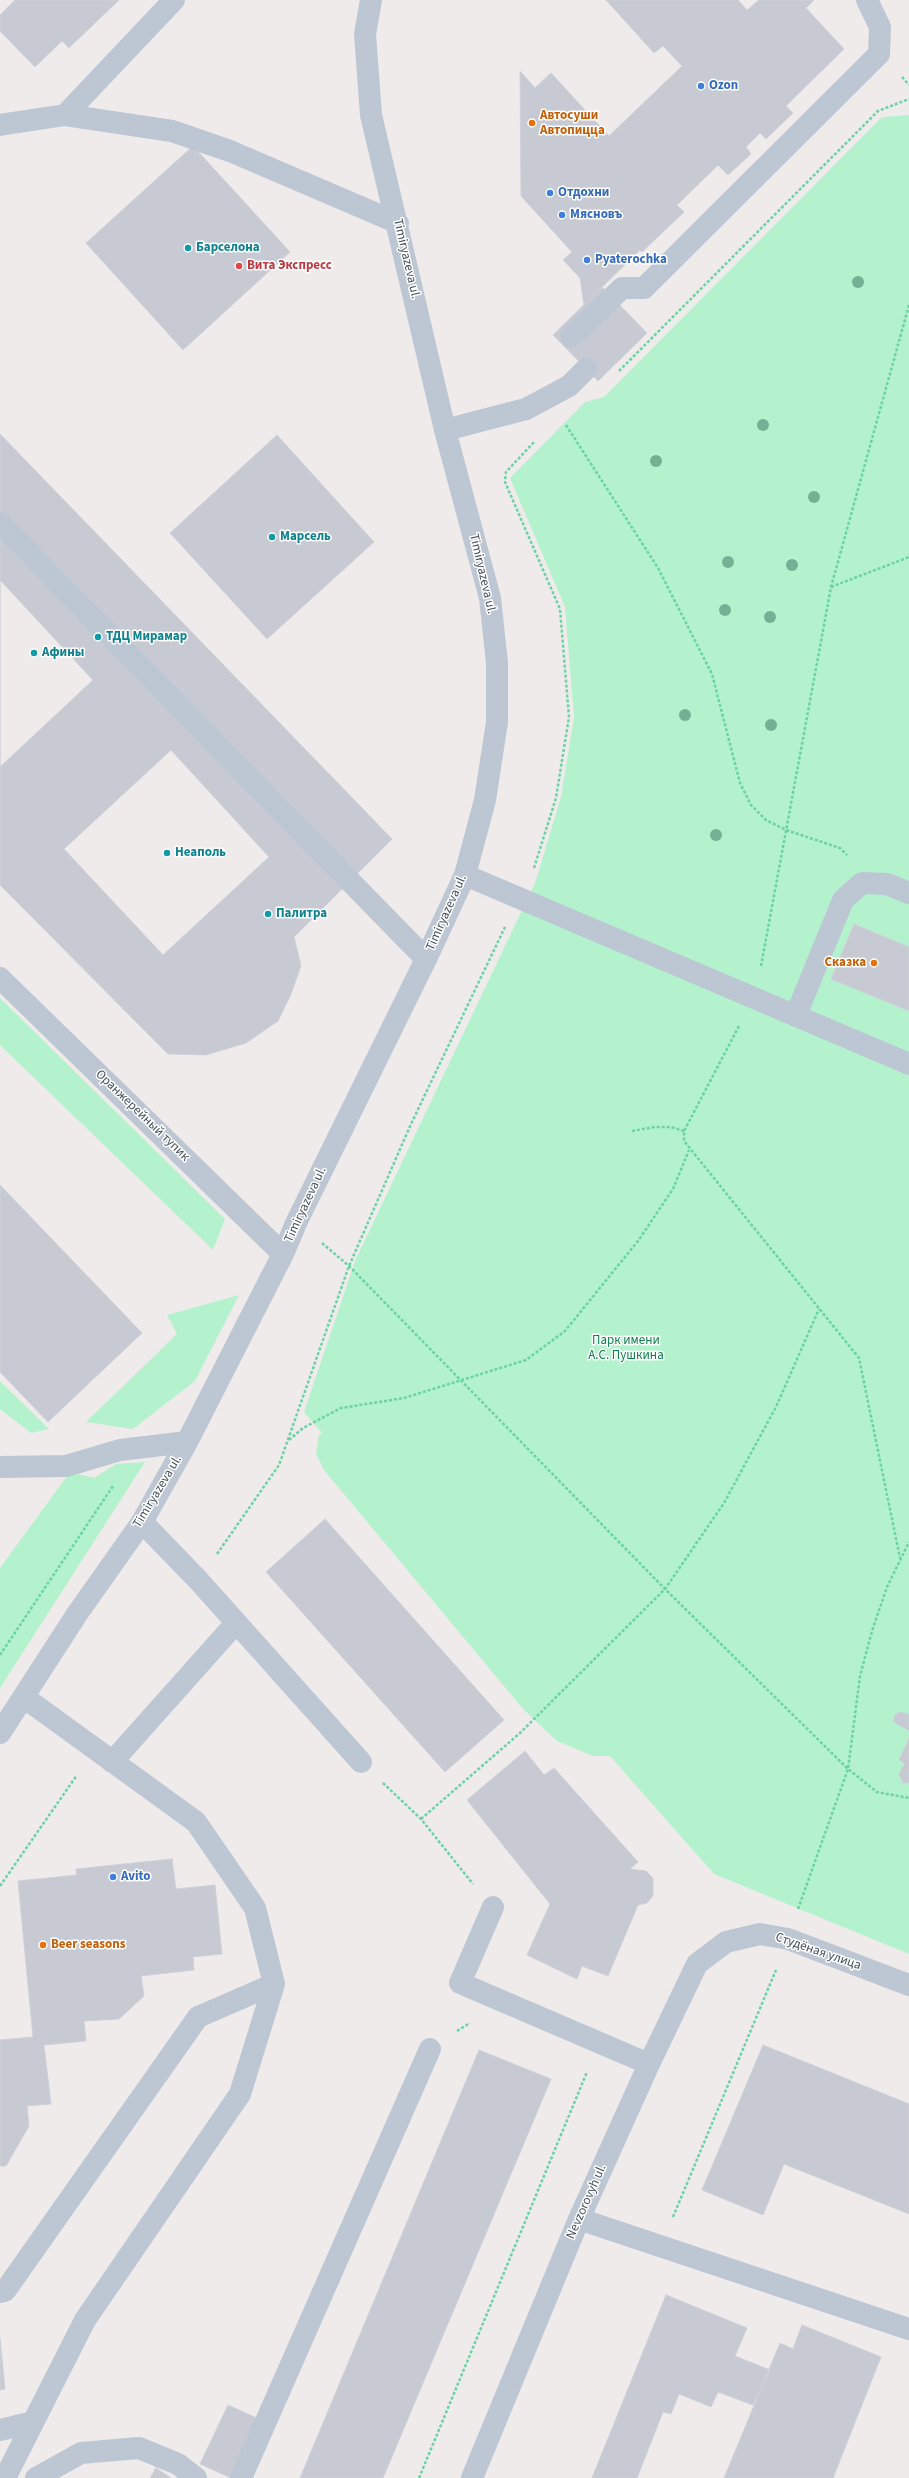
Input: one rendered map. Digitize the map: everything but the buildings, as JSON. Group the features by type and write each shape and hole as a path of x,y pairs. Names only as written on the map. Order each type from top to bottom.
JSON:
{"street":[{"path":"65,115 174,0"},
{"name":"Timiryazeva ul.","path":"0,1733 25,1698 77,1614 142,1522 187,1442 283,1254 297,1220 426,959 465,875 485,800 497,722 497,663 490,598 445,430 398,223 371,115 365,34 371,0"},
{"path":"571,337 622,288 644,288 879,54 880,27 867,0"},
{"path":"0,125 65,115 172,131 230,151 328,195 398,223"},
{"path":"445,430 526,409 569,386 586,369"},
{"path":"0,523 426,959"},
{"path":"465,875 520,897 909,1064"},
{"path":"796,1015 843,900 862,883 887,884 909,892"},
{"name":"Оранжерейный тупик","path":"0,978 283,1254"},
{"path":"0,1467 66,1466 120,1450 187,1442"},
{"path":"142,1522 199,1581 361,1762"},
{"path":"112,1762 236,1623"},
{"path":"5,2478 85,2320 240,2094 274,1984 255,1908 196,1822 25,1698"},
{"path":"493,1907 460,1983 600,2041 648,2064"},
{"name":"Студёная улица","path":"726,1942 760,1934 788,1940 909,1985"},
{"name":"Nevzorovyh ul.","path":"472,2478 579,2219 648,2064 697,1964 726,1942"},
{"path":"0,2292 5,2291 198,2017 274,1984"},
{"path":"241,2478 430,2049"},
{"path":"579,2219 909,2330"},
{"path":"0,2430 33,2422"},
{"path":"36,2478 81,2453 139,2448 178,2464 196,2478"}],"path":[{"path":"900,76 909,85"},
{"path":"614,376 878,112 909,99"},
{"path":"900,1558 859,1358 689,1150 684,1141 684,1130 755,998 831,588 909,305"},
{"path":"565,423 658,568 712,674 740,783 750,805 766,820 786,830 840,848 854,863 862,883"},
{"path":"199,1581 279,1465 352,1259 411,1124 533,870 556,798 569,718 560,609 505,482"},
{"path":"831,588 909,557"},
{"path":"632,1131 655,1127 671,1127 684,1130"},
{"path":"287,1442 303,1428 341,1408 404,1398 526,1360 565,1332 643,1234 673,1189 689,1150"},
{"path":"377,1295 665,1589 848,1768 877,1792 909,1798"},
{"path":"421,1819 520,1733 665,1589 724,1503 776,1407 819,1309"},
{"path":"0,1655 139,1447"},
{"path":"796,1914 848,1768 860,1676 875,1624 900,1558 909,1542"},
{"path":"0,1886 95,1749"},
{"path":"361,1762 421,1819 493,1907"},
{"path":"660,2247 777,1966"},
{"path":"419,2478 600,2041"}],"green space":[{"name":"Парк имени А.С. Пушкина","path":"909,115 909,1954 714,1874 610,1756 593,1756 557,1741 524,1710 324,1470 316,1454 319,1435 322,1433 304,1412 355,1261 535,883 561,797 574,717 565,607 510,478 585,402 604,397 882,117"},
{"path":"0,998 225,1219 213,1250 0,1045"},
{"path":"239,1295 195,1381 133,1429 86,1422 177,1334 167,1315"},
{"path":"0,1381 49,1429 31,1433 0,1409"},
{"path":"145,1462 0,1688 0,1568 70,1472 94,1478 116,1464"}],"place":[{"name":"Ozon","path":"701,86"},
{"name":"Автосуши Автопицца","path":"532,123"},
{"name":"Отдохни","path":"550,193"},
{"name":"Мясновъ","path":"562,215"},
{"name":"Барселона","path":"188,248"},
{"name":"Pyaterochka","path":"587,260"},
{"name":"Вита Экспресс","path":"239,266"},
{"name":"Марсель","path":"272,537"},
{"name":"ТДЦ Мирамар","path":"98,637"},
{"name":"Афины","path":"34,653"},
{"name":"Неаполь","path":"167,853"},
{"name":"Палитра","path":"268,914"},
{"name":"Сказка","path":"874,963"},
{"name":"Avito","path":"113,1877"},
{"name":"Beer seasons","path":"43,1945"}]}
